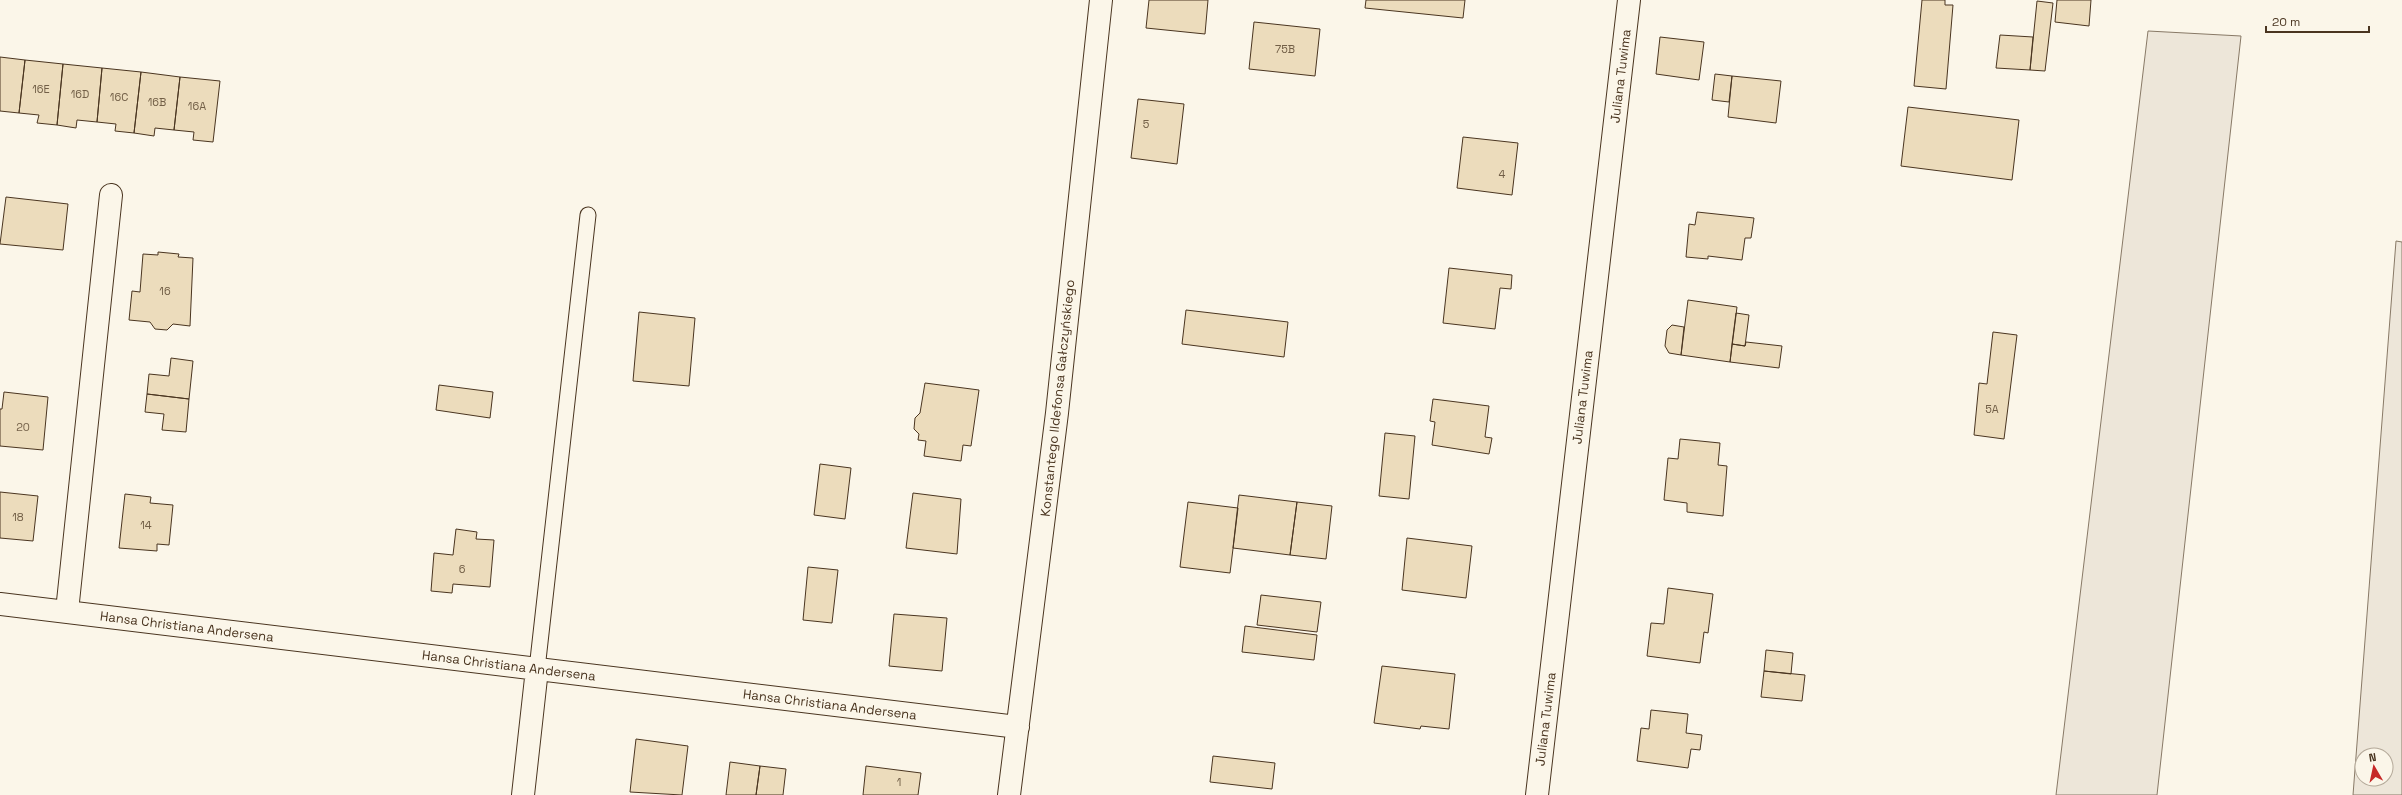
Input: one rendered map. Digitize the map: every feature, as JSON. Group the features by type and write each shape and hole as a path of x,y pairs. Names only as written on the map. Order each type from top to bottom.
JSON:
{"street":[{"name":"Konstantego Ildefonsa Gałczyńskiego","path":"1009,795 1057,413 1101,0"},
{"name":"Juliana Tuwima","path":"1537,795 1629,0"},
{"path":"67,611 111,195"},
{"name":"Hansa Christiana Andersena","path":"0,604 1018,727"},
{"path":"523,795 537,669"}],"lane":[{"path":"537,669 588,215"}],"shaded area":[{"path":"2148,31 2241,36 2157,795 2056,795"},
{"path":"2396,241 2402,242 2402,795 2353,795 2354,782 2354,787 2394,787 2394,747 2357,747"}],"building":[{"path":"1149,0 1208,0 1205,34 1146,28"},
{"path":"1366,0 1465,0 1463,18 1365,8"},
{"path":"1922,0 1945,0 1945,5 1953,5 1946,89 1914,86"},
{"path":"2057,0 2091,0 2089,26 2055,22"},
{"path":"2037,1 2053,3 2045,71 2030,70"},
{"path":"1254,22 1320,29 1315,76 1249,69"},
{"path":"2000,35 2033,37 2030,70 1996,68"},
{"path":"1660,37 1704,42 1699,80 1656,74"},
{"path":"0,57 25,60 19,113 0,111"},
{"path":"25,60 63,64 57,125 37,123 39,115 19,113"},
{"path":"63,64 102,68 97,122 77,120 76,128 57,125"},
{"path":"102,68 141,72 134,133 115,131 116,124 97,122"},
{"path":"141,72 180,77 174,130 155,128 154,136 134,133"},
{"path":"1715,74 1732,76 1729,102 1712,100"},
{"path":"1732,76 1781,81 1776,123 1728,117"},
{"path":"180,77 220,81 213,142 193,140 194,132 174,130"},
{"path":"1138,99 1184,104 1177,164 1131,158"},
{"path":"1908,107 2019,120 2012,180 1901,166"},
{"path":"1463,137 1518,143 1512,195 1457,188"},
{"path":"6,197 68,204 63,250 0,244"},
{"path":"1697,212 1754,218 1751,238 1745,238 1742,260 1708,256 1708,259 1686,257 1689,224 1695,225"},
{"path":"158,252 179,254 178,257 193,258 190,326 173,324 167,330 155,329 150,322 129,320 132,291 140,292 143,254 158,255"},
{"path":"1449,268 1512,275 1511,289 1500,288 1495,329 1443,323"},
{"path":"1688,300 1737,307 1730,362 1681,355"},
{"path":"1186,310 1288,322 1284,357 1182,344"},
{"path":"639,312 695,318 689,386 633,381"},
{"path":"1736,313 1749,315 1745,346 1732,344"},
{"path":"1672,325 1684,327 1681,355 1669,353 1665,346 1667,330"},
{"path":"1993,332 2017,335 2004,439 1974,435 1979,383 1987,384"},
{"path":"1746,342 1782,346 1779,368 1730,362 1732,344 1745,346"},
{"path":"171,358 193,361 189,399 147,394 149,374 169,376"},
{"path":"925,383 979,390 971,446 963,445 961,461 924,456 926,441 918,440 919,434 914,429 915,418 920,413"},
{"path":"439,385 493,392 490,418 436,410"},
{"path":"4,392 48,397 43,450 0,446 0,409 2,409"},
{"path":"147,394 189,399 186,432 162,430 164,414 145,412"},
{"path":"1433,399 1489,406 1485,437 1492,438 1489,454 1432,445 1435,422 1430,421"},
{"path":"1385,433 1415,436 1409,499 1379,496"},
{"path":"1680,439 1720,443 1718,465 1727,466 1723,516 1687,512 1687,503 1664,500 1668,458 1678,459"},
{"path":"820,464 851,468 845,519 814,515"},
{"path":"0,492 38,496 33,541 0,538"},
{"path":"913,493 961,499 957,554 906,548"},
{"path":"125,494 151,497 150,503 173,505 169,545 157,544 157,551 119,548"},
{"path":"1239,495 1297,502 1290,555 1233,548"},
{"path":"1188,502 1238,508 1230,573 1180,567"},
{"path":"1297,502 1332,506 1326,559 1290,555"},
{"path":"456,529 477,532 476,539 494,540 490,587 453,584 452,593 431,591 434,553 453,555"},
{"path":"1407,538 1472,546 1466,598 1402,590"},
{"path":"808,567 838,570 832,623 803,620"},
{"path":"1668,588 1713,594 1708,633 1704,632 1700,663 1647,656 1651,623 1664,624"},
{"path":"1261,595 1321,602 1317,632 1257,625"},
{"path":"894,614 947,618 942,671 889,666"},
{"path":"1245,626 1317,635 1314,660 1242,652"},
{"path":"1766,650 1793,653 1791,674 1764,671"},
{"path":"1382,666 1455,674 1449,729 1421,726 1420,729 1374,723"},
{"path":"1764,671 1805,675 1802,701 1761,697"},
{"path":"1651,710 1688,714 1686,733 1702,735 1700,750 1691,749 1688,768 1637,761 1641,728 1649,729"},
{"path":"636,739 688,746 682,795 630,792"},
{"path":"1213,756 1275,763 1272,789 1210,782"},
{"path":"730,762 760,766 756,795 726,795"},
{"path":"760,766 786,769 783,795 756,795"},
{"path":"866,766 921,773 918,795 863,795"}]}
